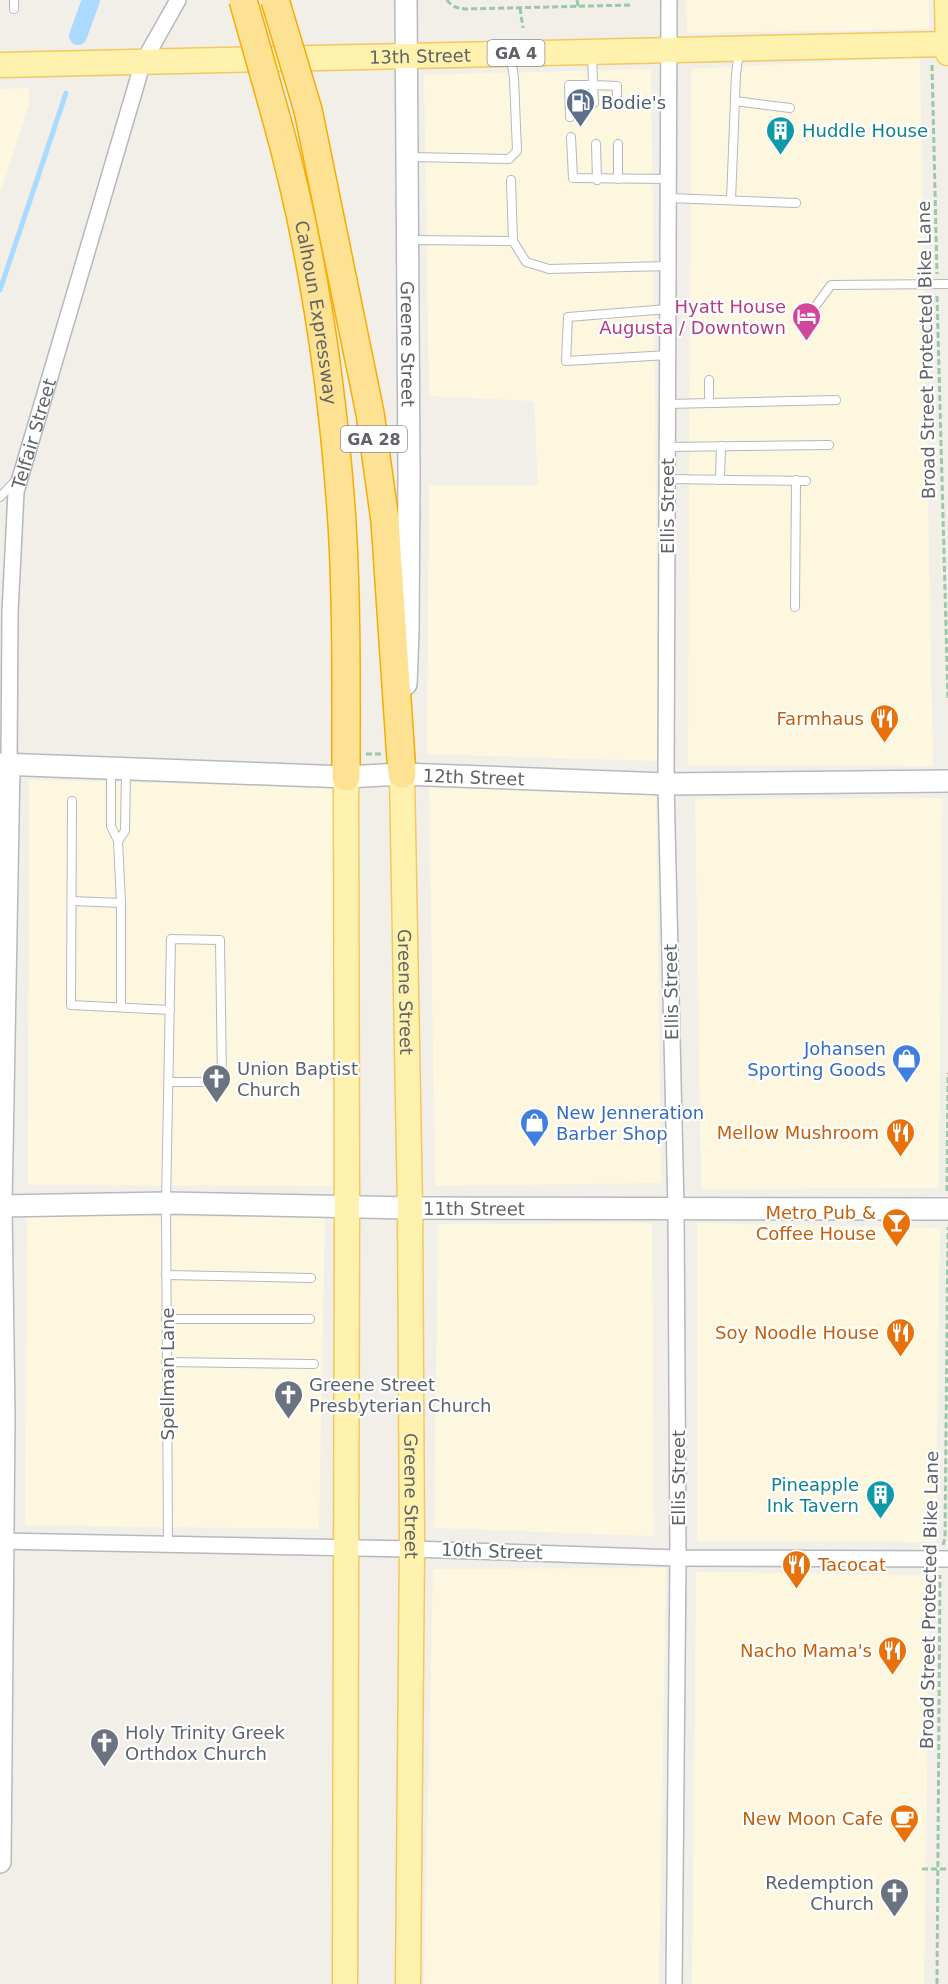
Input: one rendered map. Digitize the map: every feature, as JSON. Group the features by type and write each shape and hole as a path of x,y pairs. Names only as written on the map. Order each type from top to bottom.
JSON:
{"highway":[{"name":"Calhoun Expressway","path":"243,0 293,178 314,284 328,374 342,523 346,777"},
{"name":"Calhoun Expressway","path":"275,0 308,110 370,413 385,521 394,764"}],"main road":[{"path":"944,46 947,0"},
{"name":"13th Street","path":"0,65 407,55 944,46"},
{"name":"Greene Street","path":"394,764 410,1208 412,1548 408,1984"},
{"name":"GA 28","path":"345,1984 346,777"}],"street":[{"name":"Telfair Street","path":"0,1862 1,1206 5,764 16,492 144,62 178,0"},
{"name":"Greene Street","path":"394,764 408,631 406,0"},
{"name":"Ellis Street","path":"669,0 666,784 676,1208 678,1558 674,1984"},
{"name":"12th Street","path":"5,764 346,777 394,764 666,784 948,781"},
{"name":"11th Street","path":"1,1206 166,1203 410,1208 948,1209"},
{"name":"10th Street","path":"2,1541 412,1548 678,1558 944,1559"}],"lane":[{"path":"730,200 740,49"},
{"path":"592,52 594,103"},
{"path":"407,157 509,159 517,152 514,78 510,54"},
{"path":"570,117 569,85 617,86 617,103"},
{"path":"735,101 790,108"},
{"path":"571,137 573,178 669,179"},
{"path":"596,144 597,180"},
{"path":"618,144 618,179"},
{"path":"511,180 513,241 526,262 549,268 669,266"},
{"path":"669,198 796,203"},
{"path":"408,240 513,241"},
{"path":"817,304 831,285 948,284"},
{"path":"668,309 568,317 567,362 668,355"},
{"path":"709,380 709,402"},
{"path":"668,404 836,400"},
{"path":"668,447 829,445"},
{"path":"720,480 721,446"},
{"path":"0,497 22,474"},
{"path":"668,479 806,480"},
{"path":"795,607 796,480"},
{"path":"118,769 125,831 118,841"},
{"path":"118,769 111,826 118,841 121,903 121,1007"},
{"path":"72,801 71,1005 170,1010"},
{"path":"72,902 121,903"},
{"name":"Spellman Lane","path":"168,1544 166,1203 171,939 220,940 222,1082 170,1082"},
{"path":"166,1275 311,1278"},
{"path":"166,1318 310,1319"},
{"path":"166,1362 315,1364"}],"path":[{"path":"447,0 456,8 465,9 632,5"},
{"path":"577,0 578,6"},
{"path":"598,0 598,6"},
{"path":"520,8 523,28"},
{"name":"Broad Street Protected Bike Lane","path":"944,46 933,81 948,700"},
{"path":"364,754 394,764"},
{"name":"Broad Street Protected Bike Lane","path":"937,1984 945,1538 948,1073"},
{"path":"922,1869 948,1869"}],"shaded area":[{"path":"686,0 929,0 929,29 687,33"},
{"path":"920,57 933,766 688,765 691,69"},
{"path":"651,69 659,761 427,754 429,486 538,485 534,401 429,396 424,75"},
{"path":"29,88 29,104 0,194 0,89"},
{"path":"29,780 333,787 333,1186 28,1185"},
{"path":"429,787 656,793 661,1183 435,1186"},
{"path":"942,798 939,1188 701,1189 695,799"},
{"path":"27,1215 325,1218 319,1529 25,1525"},
{"path":"652,1223 654,1536 434,1528 438,1224"},
{"path":"697,1223 940,1228 936,1542 697,1541"},
{"path":"666,1568 659,1984 424,1984 433,1569"},
{"path":"696,1572 930,1575 924,1984 692,1984"}],"waterway":[{"path":"78,36 91,0"},
{"path":"0,290 66,93"}],"place":[{"name":"Bodie's","path":"580,128"},
{"name":"Huddle House","path":"781,156"},
{"name":"Hyatt House Augusta / Downtown","path":"807,342"},
{"name":"Farmhaus","path":"885,744"},
{"name":"Johansen Sporting Goods","path":"907,1084"},
{"name":"Union Baptist Church","path":"216,1104"},
{"name":"New Jenneration Barber Shop","path":"535,1148"},
{"name":"Mellow Mushroom","path":"900,1158"},
{"name":"Metro Pub & Coffee House","path":"897,1248"},
{"name":"Soy Noodle House","path":"900,1358"},
{"name":"Greene Street Presbyterian Church","path":"288,1420"},
{"name":"Pineapple Ink Tavern","path":"880,1520"},
{"name":"Tacocat","path":"797,1590"},
{"name":"Nacho Mama's","path":"893,1676"},
{"name":"Holy Trinity Greek Orthdox Church","path":"104,1768"},
{"name":"New Moon Cafe","path":"904,1844"},
{"name":"Redemption Church","path":"895,1918"}]}
